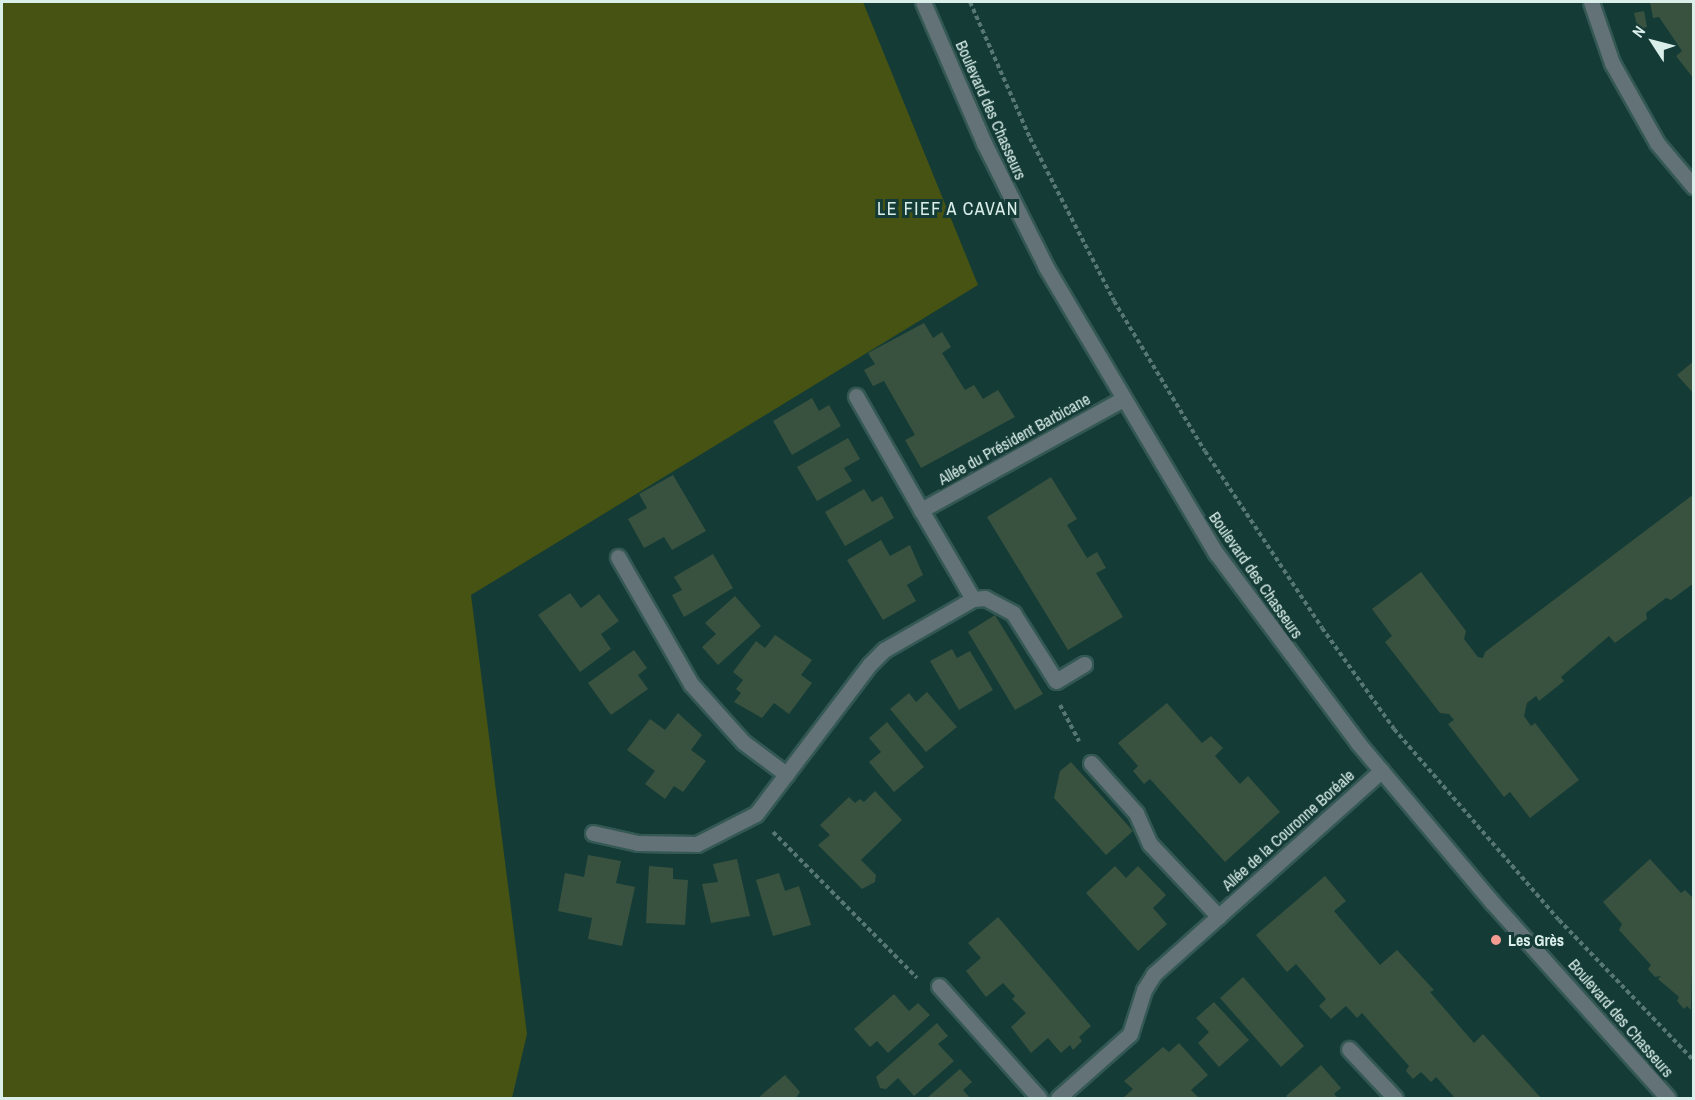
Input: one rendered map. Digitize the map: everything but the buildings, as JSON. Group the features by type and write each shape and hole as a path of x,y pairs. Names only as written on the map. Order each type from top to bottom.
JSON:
{"street":[{"name":"Boulevard des Chasseurs","path":"922,2 984,143 1041,257 1216,553 1381,771 1668,1098"},
{"path":"1591,2 1612,63 1657,143 1694,187"},
{"path":"856,396 972,599"},
{"name":"Allée du Président Barbicane","path":"921,510 1123,399"},
{"path":"618,557 691,684 743,742 786,774"},
{"path":"593,833 638,843 697,844 756,814 884,650 972,599 985,598 1013,613 1056,681 1084,664"},
{"name":"Allée de la Couronne Boréale","path":"1091,763 1136,813 1150,844 1219,917"},
{"name":"Allée de la Couronne Boréale","path":"1058,1098 1122,1043 1135,1026 1148,982 1381,771"},
{"path":"939,986 1039,1098"},
{"path":"1349,1049 1395,1098"}],"path":[{"path":"970,2 1030,138 1114,301 1205,451 1322,628 1402,738 1559,920 1694,1061"},
{"path":"1056,681 1059,704 1091,763"},
{"path":"756,814 914,977 939,986"}],"green space":[{"path":"2,2 863,2 978,285 471,595 527,1034 512,1098 2,1098"}],"place":[{"name":"Les Grès","path":"1496,940"}],"district":[{"name":"LE FIEF A CAVAN","path":"948,209"}]}
